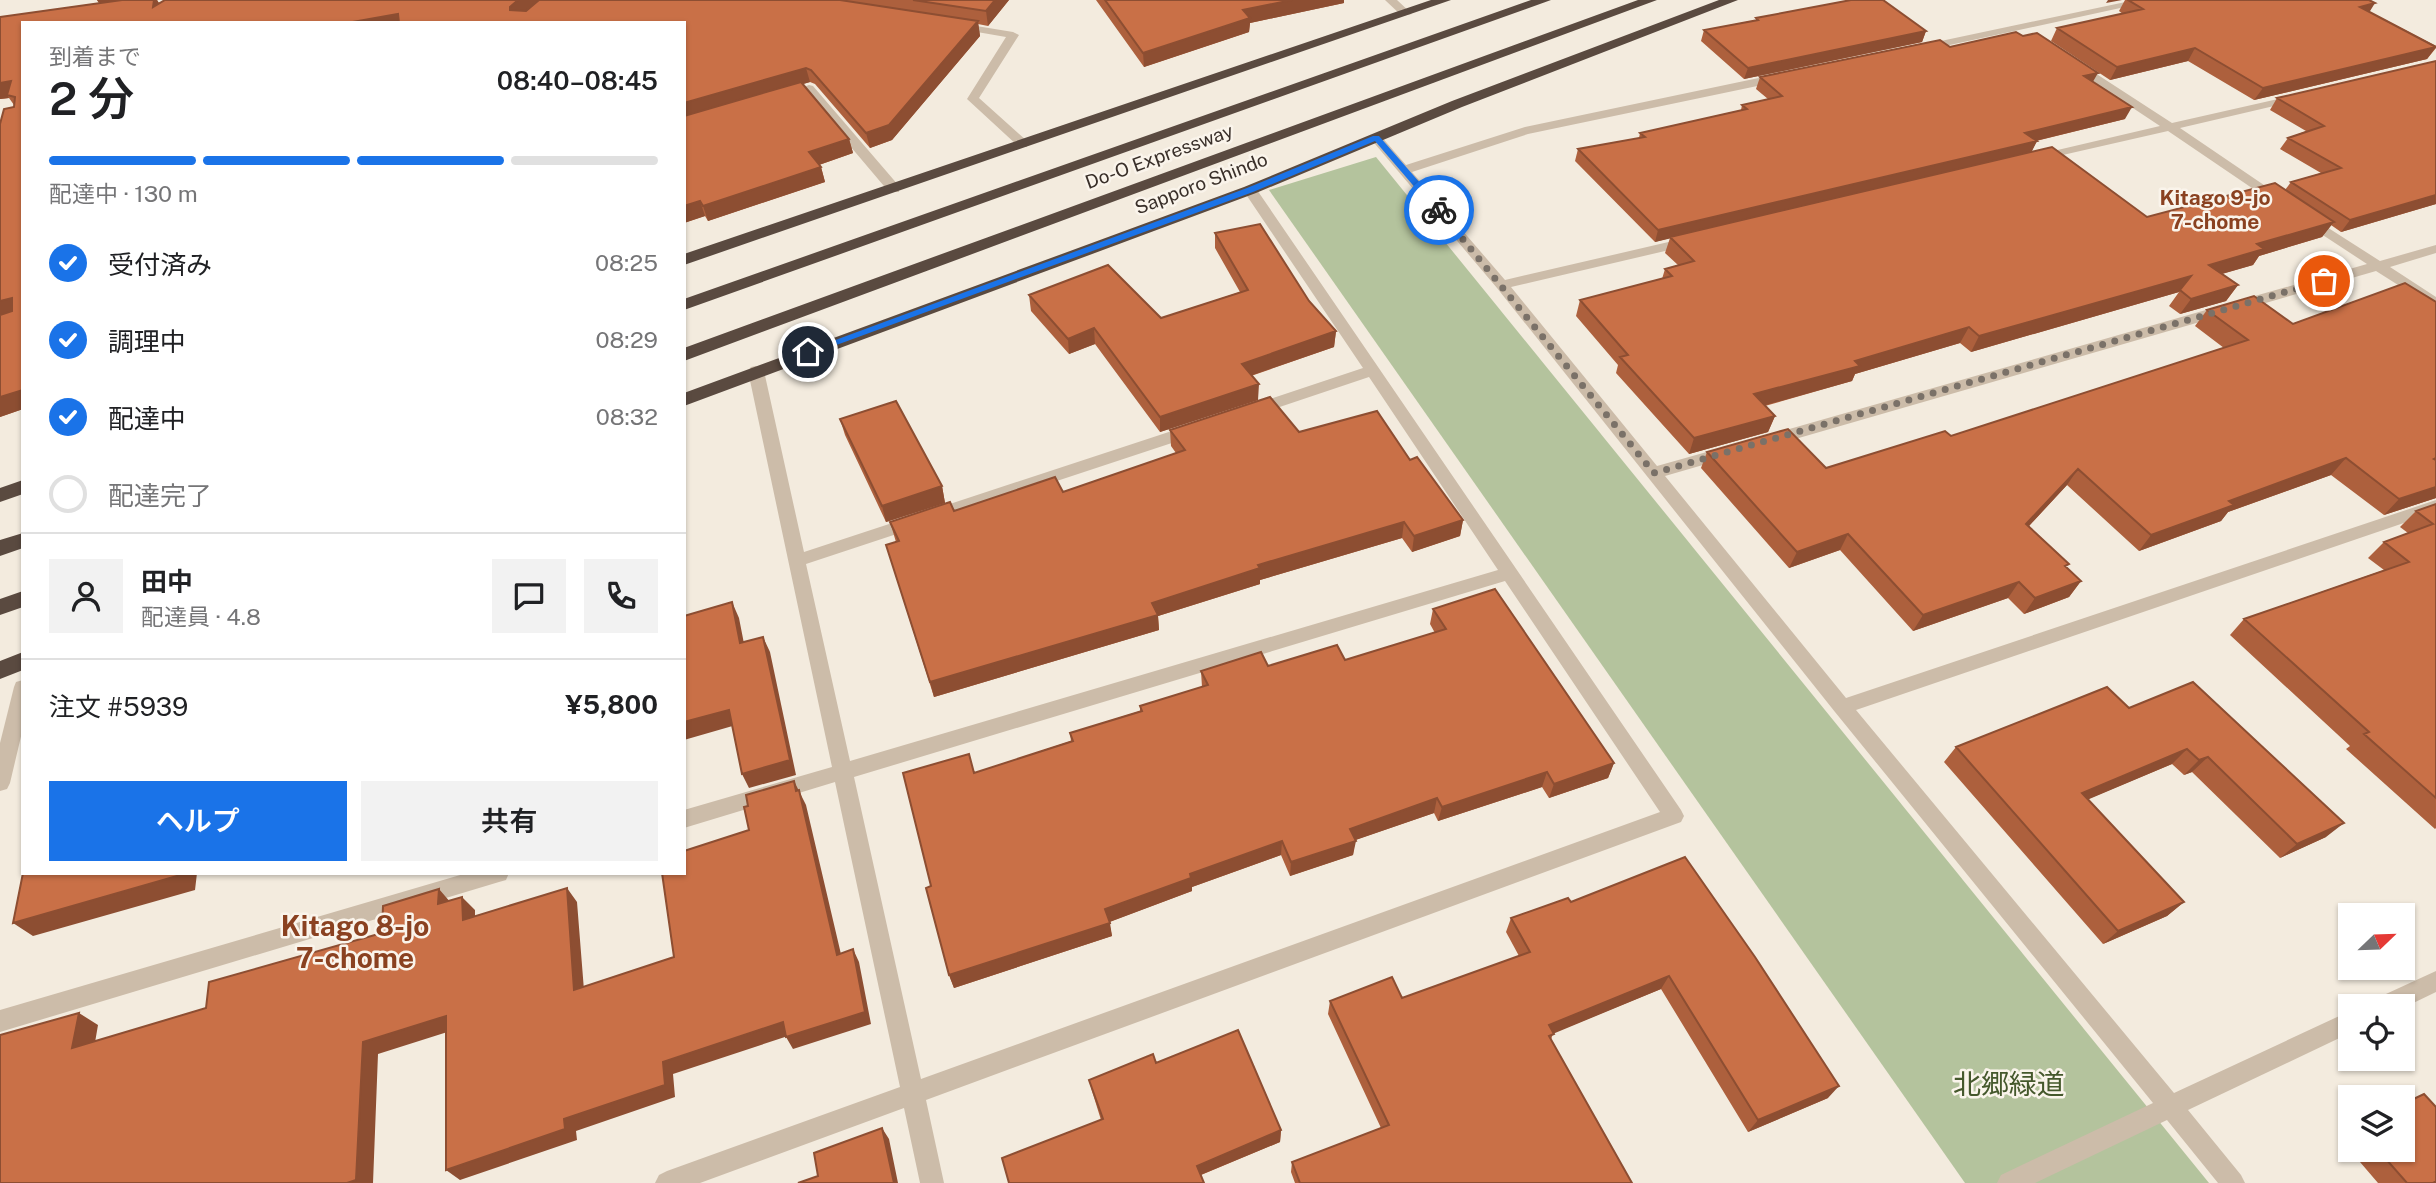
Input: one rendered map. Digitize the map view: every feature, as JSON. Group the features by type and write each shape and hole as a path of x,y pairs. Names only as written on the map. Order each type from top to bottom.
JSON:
{"highway":[{"path":"686,259 1444,0"},
{"name":"Do-O Expressway","path":"686,304 1544,0"},
{"name":"Do-O Expressway","path":"686,354 1650,0"},
{"name":"Sapporo Shindo","path":"686,399 1250,190 1731,0"},
{"path":"0,495 21,488"},
{"path":"0,548 21,541"},
{"path":"0,607 21,600"},
{"path":"0,670 21,663"}],"street":[{"path":"1391,0 1406,14"},
{"path":"1912,50 2025,32 2151,0"},
{"path":"944,24 1013,35 973,99 1023,144"},
{"path":"2066,58 2436,304"},
{"path":"1405,170 1525,131 1792,75"},
{"path":"772,100 809,89 894,189"},
{"path":"2024,162 2316,92"},
{"path":"1376,138 1502,285 1842,707 2232,1183"},
{"path":"667,1183 1674,816 1250,190"},
{"path":"1502,285 1703,238"},
{"path":"1654,473 2436,249"},
{"path":"1243,413 1374,370"},
{"path":"756,371 932,1183"},
{"path":"798,560 1204,426"},
{"path":"1842,707 2436,506"},
{"path":"686,818 1510,572"},
{"path":"0,783 21,695"},
{"path":"0,1020 492,875"},
{"path":"2408,994 2436,981"},
{"path":"2009,1183 2338,1027"}],"green space":[{"name":"北郷緑道","path":"1376,157 2209,1183 1965,1183 1269,190"}],"building":[{"path":"122,0 154,0 153,7 165,0 518,0 510,10 526,11 539,0 840,0 978,21 889,125 866,133 811,70 806,68 686,102 686,21 399,21 398,14 358,21 21,21 21,391 0,397 0,315 12,311 12,298 0,301 0,124 4,109 14,107 15,97 7,95 11,81 0,83 0,17"},
{"path":"913,0 995,0 986,11"},
{"path":"1105,0 1292,0 1243,10 1250,18 1143,53"},
{"path":"1851,0 1883,0 1926,31 1748,68 1704,30 1758,20 1756,18"},
{"path":"2128,0 2369,0 2375,3 2360,7 2436,47 2263,88 2195,48 2117,67 2057,28 2143,9"},
{"path":"2016,32 2023,36 2037,33 2098,73 2084,76 2132,107 2025,133 2037,141 1658,230 1578,149 1645,137 1640,133 1747,109 1742,105 1782,96 1760,77 1940,40 1950,47"},
{"path":"2436,61 2436,195 2350,220 2291,182 2341,168 2288,138 2324,126 2277,98"},
{"path":"801,82 849,139 809,152 821,167 703,206 700,201 686,205 686,115"},
{"path":"2052,147 2147,217 2275,183 2334,222 2257,244 2264,249 2209,265 2238,285 2191,299 2180,290 2191,276 1979,336 1969,327 1855,361 1860,366 1754,394 1775,416 1694,438 1620,357 1628,355 1580,300 1672,276 1665,269 1694,261 1670,237"},
{"path":"1260,224 1309,301 1336,331 1242,364 1259,384 1160,417 1094,328 1068,339 1029,295 1108,265 1161,318 1248,290 1215,233"},
{"path":"2405,283 2436,302 2436,487 2399,499 2346,458 2229,501 2234,505 2151,535 2078,469 2026,524 2069,564 2065,566 2081,581 2035,598 2019,582 1923,615 1848,534 1797,552 1707,452 1788,429 1826,468 1945,431 1951,436 2248,340 2207,310 2254,296 2293,324"},
{"path":"1270,397 1299,432 1377,411 1410,460 1417,457 1463,520 1414,536 1404,522 1258,565 1260,568 1152,603 1158,615 930,682 886,545 899,541 890,522 950,502 954,511 1055,477 1063,492 1185,450 1170,430"},
{"path":"896,401 942,486 882,506 840,419"},
{"path":"2436,504 2436,798 2364,734 2369,732 2244,619 2409,562 2384,542 2433,524 2416,511"},
{"path":"1495,589 1614,763 1554,784 1547,772 1442,807 1437,798 1350,829 1356,841 1291,862 1282,841 1190,874 1191,878 1105,909 1110,923 949,975 926,888 931,886 903,773 969,754 974,773 1073,741 1070,733 1142,711 1140,706 1208,685 1201,671 1261,652 1268,666 1337,645 1345,660 1446,629 1433,609"},
{"path":"732,602 740,643 763,637 790,760 742,774 729,710 686,721 686,615"},
{"path":"2193,682 2344,823 2297,844 2208,757 2199,760 2187,749 2082,793 2184,902 2118,931 1956,747 2107,687 2129,708"},
{"path":"794,781 796,791 799,790 837,955 853,949 865,1012 786,1037 783,1022 663,1062 665,1085 564,1119 565,1129 446,1170 446,1016 363,1042 356,1180 347,1183 0,1183 0,1035 79,1013 72,1048 206,1008 209,982 382,933 383,906 439,889 438,904 462,897 463,920 567,888 574,990 674,957 662,875 686,875 686,850 749,830 744,807 748,806 746,795"},
{"path":"1685,857 1755,957 1839,1086 1758,1120 1669,976 1549,1025 1554,1034 1549,1036 1632,1183 1300,1183 1292,1162 1389,1125 1330,1001 1392,977 1402,998 1530,952 1511,918 1568,898 1571,902"},
{"path":"23,875 177,875 177,876 13,923"},
{"path":"1238,1030 1281,1130 1197,1166 1204,1183 1009,1183 1002,1158 1103,1119 1089,1080 1153,1054 1156,1063"},
{"path":"2424,1094 2436,1107 2436,1183 2407,1183 2389,1162 2415,1162 2415,1098"},
{"path":"882,1128 894,1183 798,1183 818,1176 814,1153"}],"way so far":[{"path":"1439,210 1654,473 2324,281"}],"district":[{"name":"Kitago 9-jo 7-chome","path":"2215,210"},
{"name":"Kitago 8-jo 7-chome","path":"355,942"}],"route":[{"path":"808,352 1250,190 1376,138 1439,210"}]}
